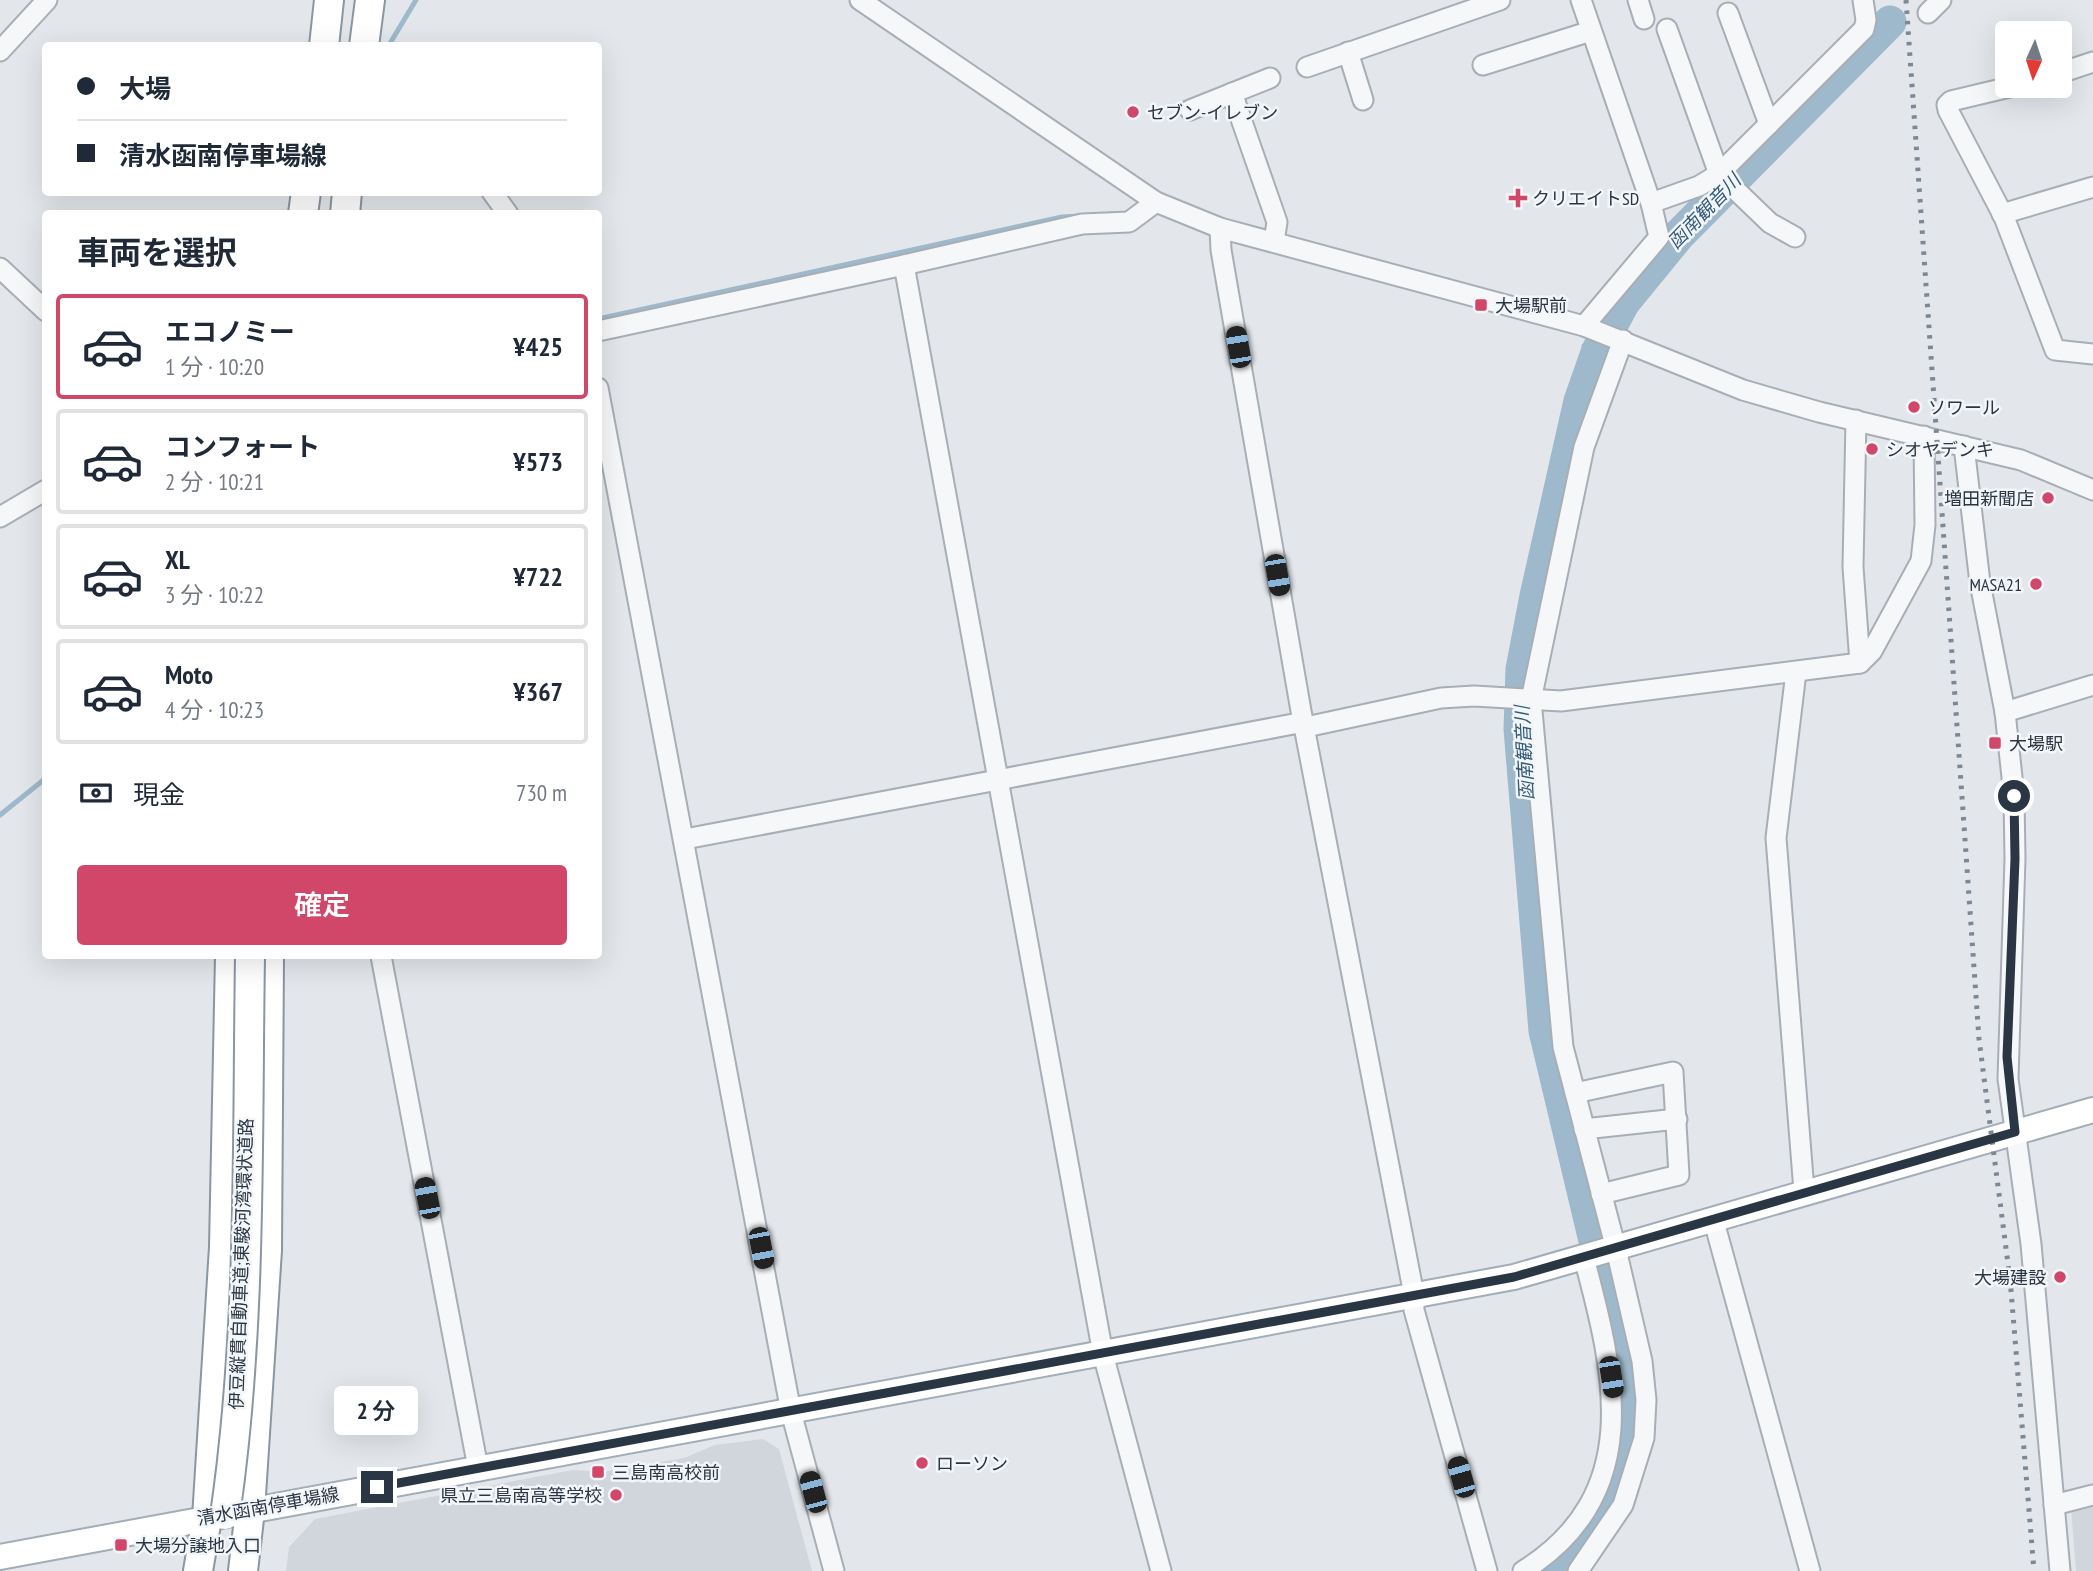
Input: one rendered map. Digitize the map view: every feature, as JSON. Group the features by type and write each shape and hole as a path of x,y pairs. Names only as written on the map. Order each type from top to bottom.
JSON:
{"highway":[{"path":"324,42 329,0"},
{"path":"332,42 337,0"},
{"path":"365,42 370,0"},
{"path":"198,1571 207,1518 224,1247 230,959"},
{"name":"伊豆縦貫自動車道;東駿河湾環状道路","path":"218,1571 238,1385 246,1244 250,959"},
{"path":"243,1571 250,1510 267,1250 269,959"}],"main road":[{"name":"清水函南停車場線","path":"16,1560 207,1518 1514,1277 1599,1254 1804,1191 2093,1110"}],"street":[{"path":"0,51 47,0"},
{"path":"1307,67 1500,0"},
{"path":"1581,0 1651,203 1659,237 1588,327"},
{"path":"1651,203 1721,177 1769,124 1864,29 1866,20 1863,0"},
{"path":"866,1 1156,202 1220,228 1588,327 1744,390 2021,460 2093,490"},
{"path":"1731,4 1769,124"},
{"path":"1667,29 1721,177 1770,223 1795,237"},
{"path":"1483,65 1591,31"},
{"path":"1348,52 1363,100"},
{"path":"2072,69 2093,62"},
{"path":"1189,110 1270,78"},
{"path":"1995,91 1947,105 2002,214 2055,351 2093,354"},
{"path":"1232,93 1277,222 1274,242"},
{"path":"2002,214 2093,187"},
{"path":"602,330 1082,224 1129,222 1156,202"},
{"path":"1220,228 1221,250 1305,724 1414,1295 1414,1310 1487,1571"},
{"path":"904,265 1103,1353 1161,1571"},
{"path":"0,268 42,307"},
{"path":"1578,1571 1623,1505 1644,1438 1601,1323 1601,1194 1563,1047 1531,700 1584,447 1621,340"},
{"path":"602,417 685,839 791,1412 834,1571"},
{"path":"1856,420 1853,567 1860,663"},
{"path":"685,839 1441,698 1474,696 1561,701 1860,663 1872,651 1921,561 1925,525 1924,436"},
{"path":"1965,446 1980,583 2005,712 2014,796 2015,859 2007,1057 2031,1244 2060,1571"},
{"path":"0,516 42,492"},
{"path":"1796,672 1776,838 1804,1191"},
{"path":"2005,712 2093,685"},
{"path":"382,959 478,1468"},
{"path":"1574,1093 1673,1072 1679,1175 1601,1194"},
{"path":"1584,1129 1677,1119"},
{"path":"1713,1218 1810,1571"},
{"path":"1523,1571 1561,1543 1588,1506 1610,1446 1614,1422 1642,1361 1599,1254"},
{"path":"2054,1505 2093,1495"}],"shaded area":[{"name":"県立三島南高等学校","path":"763,1439 779,1449 812,1571 286,1571 289,1547 315,1519 573,1470 603,1472 684,1458 715,1445"},
{"path":"2093,1502 2093,1571 2076,1571 2071,1508"}],"waterway":[{"path":"391,42 416,0"},
{"name":"函南観音川","path":"1548,1571 1579,1542 1606,1503 1620,1464 1627,1375 1545,1031 1520,729 1522,669 1536,596 1580,401 1598,350 1624,302 1678,236 1890,22"},
{"path":"602,318 1062,217 1116,214"},
{"path":"1584,346 1598,350"},
{"path":"0,815 42,781"}],"railway":[{"path":"1906,0 1979,1039 2011,1287"},
{"path":"2010,1278 2034,1571"}],"place":[{"name":"セブン-イレブン","path":"1133,112"},
{"name":"クリエイトSD","path":"1518,198"},
{"name":"大場駅前","path":"1481,305"},
{"name":"ソワール","path":"1914,407"},
{"name":"シオヤデンキ","path":"1872,449"},
{"name":"増田新聞店","path":"2048,498"},
{"name":"MASA21","path":"2036,584"},
{"name":"大場駅","path":"1995,743"},
{"name":"大場建設","path":"2060,1277"},
{"name":"ローソン","path":"922,1463"},
{"name":"三島南高校前","path":"598,1472"},
{"name":"県立三島南高等学校","path":"616,1495"},
{"name":"大場分譲地入口","path":"121,1545"}],"route":[{"path":"377,1487 1514,1277 2015,1132 2007,1057 2015,859 2014,796"}]}
